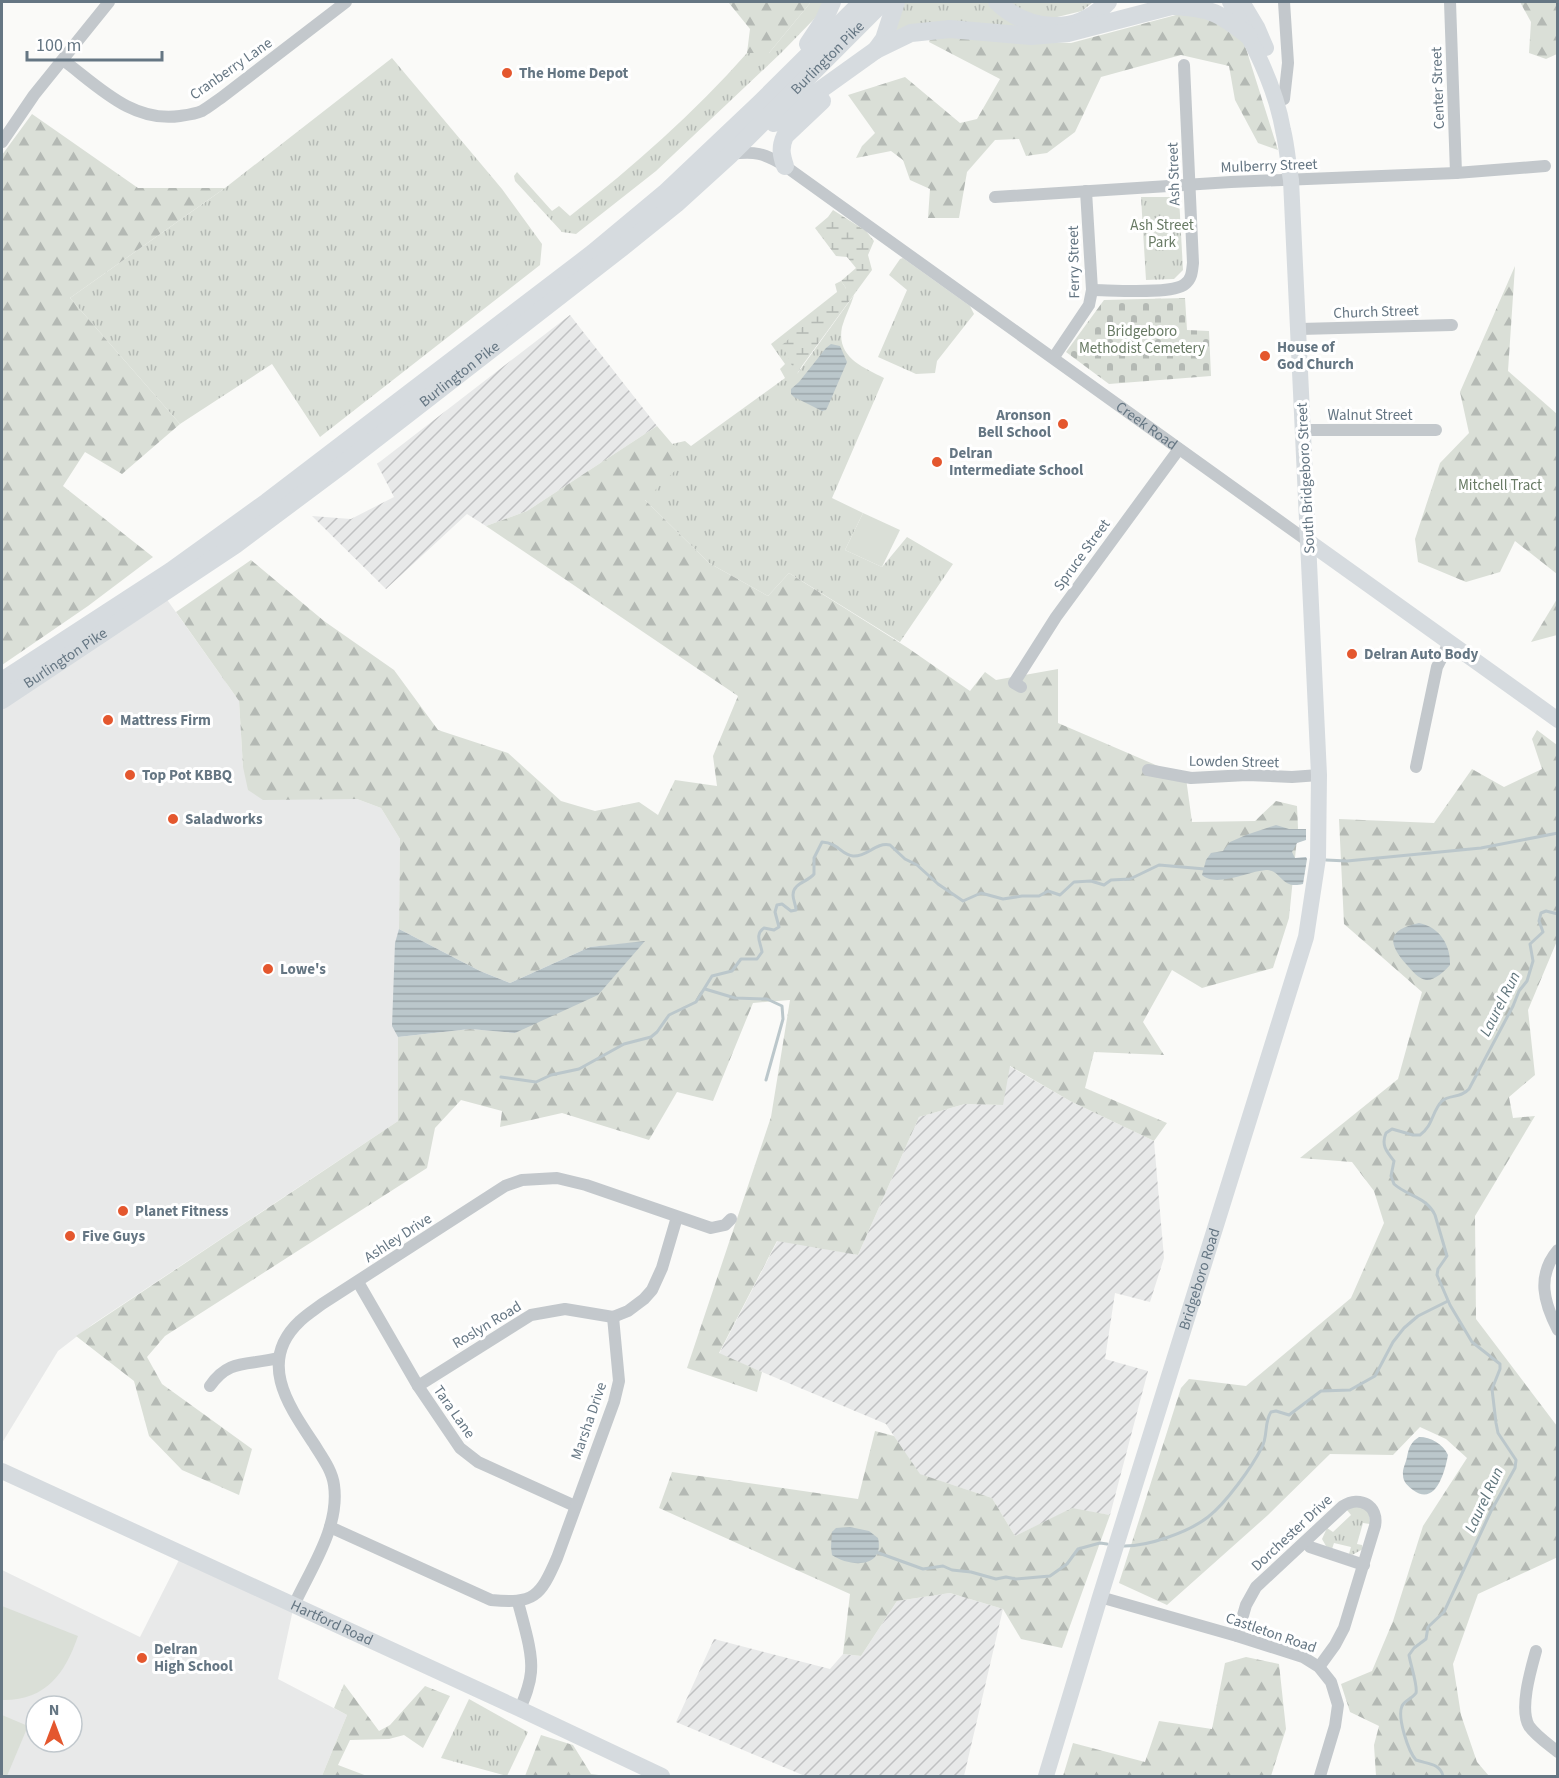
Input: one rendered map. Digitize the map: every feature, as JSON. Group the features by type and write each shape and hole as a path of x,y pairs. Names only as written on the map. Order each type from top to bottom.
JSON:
{"highway":[{"path":"760,103 805,49 824,20 832,2"},
{"name":"Burlington Pike","path":"2,681 171,571 267,502 577,266 664,193 760,103 862,2"},
{"name":"Burlington Pike","path":"2,700 199,570 342,465 619,250 676,204 731,154 883,2"},
{"path":"876,50 884,39 896,2"},
{"path":"997,2 1020,19 1053,26 1086,19 1108,2"},
{"path":"785,166 781,153 784,136 876,50 912,33 950,29 1031,36 1068,33 1178,3 1219,13 1249,36"},
{"path":"731,154 859,64"},
{"path":"2,675 22,667"}],"main road":[{"name":"South Bridgeboro Street","path":"1230,2 1249,36 1268,80 1283,128 1291,180"},
{"name":"South Bridgeboro Street","path":"1242,2 1257,27 1279,81 1289,128 1320,775"},
{"name":"Creek Road","path":"1309,542 1557,720"},
{"name":"Bridgeboro Road","path":"1046,1776 1306,937 1318,858 1320,775"},
{"name":"Hartford Road","path":"2,1470 662,1776"}],"street":[{"path":"2,142 34,95 109,2"},
{"name":"Cranberry Lane","path":"63,60 118,102 142,114 168,118 191,114 201,111 221,98 346,2"},
{"name":"South Bridgeboro Street","path":"1284,2 1288,63 1284,99"},
{"name":"Center Street","path":"1450,2 1456,173"},
{"name":"Ash Street","path":"1092,290 1165,291 1180,288 1191,278 1193,263 1185,64"},
{"name":"Creek Road","path":"731,154 754,152 769,156 785,166 1309,542"},
{"name":"Mulberry Street","path":"995,197 1189,184 1456,173 1545,166"},
{"name":"Ferry Street","path":"1054,357 1089,305 1092,290 1086,191"},
{"name":"Church Street","path":"1300,329 1452,325"},
{"name":"Walnut Street","path":"1304,430 1436,430"},
{"name":"Spruce Street","path":"1018,685 1056,617 1179,449"},
{"path":"1416,767 1437,667 1449,641"},
{"name":"Lowden Street","path":"1148,770 1191,778 1320,775"},
{"name":"Ashley Drive","path":"278,1358 281,1346 299,1322 322,1304 505,1186 522,1180 557,1178 586,1185 711,1228 725,1225 731,1219"},
{"path":"613,1317 636,1306 652,1290 662,1268 677,1217"},
{"path":"1557,1250 1550,1259 1543,1293 1547,1310 1557,1330"},
{"name":"Tara Lane","path":"358,1282 418,1386 459,1448 478,1462 575,1506"},
{"name":"Roslyn Road","path":"418,1386 531,1315 565,1309 613,1317"},
{"name":"Marsha Drive","path":"518,1602 530,1598 548,1580 614,1402 619,1381 613,1317"},
{"path":"210,1386 218,1373 235,1365 278,1358 278,1373 283,1389 327,1466 334,1483 335,1508 330,1527 294,1605"},
{"name":"Dorchester Drive","path":"1237,1636 1246,1605 1256,1587 1346,1504 1356,1501 1364,1502 1374,1509 1377,1518 1341,1636 1319,1666"},
{"path":"330,1527 491,1600 518,1602 531,1659 527,1691 520,1709"},
{"path":"1306,1542 1310,1546 1364,1565"},
{"name":"Castleton Road","path":"1100,1597 1237,1636 1303,1657 1319,1666 1331,1682 1338,1705 1335,1726 1320,1776"},
{"path":"1536,1651 1528,1684 1526,1704 1528,1724 1557,1752"}],"shaded area":[{"path":"570,315 657,426 527,511 486,526 467,514 386,589 312,516 351,519 394,497 377,464"},
{"path":"831,344 840,346 847,362 826,410 822,411 794,397 791,389"},
{"path":"163,594 239,701 243,767 302,799 357,799 381,808 400,839 398,1121 93,1324 58,1351 2,1443 2,700"},
{"path":"1276,825 1289,829 1306,829 1306,840 1297,843 1292,852 1295,858 1306,857 1307,859 1303,884 1290,884 1275,873 1266,870 1216,880 1202,875 1206,860 1211,853 1223,851 1230,842"},
{"path":"1419,923 1438,933 1449,951 1450,965 1429,980 1413,972 1396,951 1394,944 1396,934 1408,926"},
{"path":"399,929 480,971 510,983 590,947 645,941 598,995 515,1033 470,1029 398,1037 392,1026 395,943"},
{"path":"1009,1066 1070,1101 1154,1141 1164,1258 1150,1302 1115,1293 1105,1359 1148,1371 1110,1515 1072,1509 1015,1536 992,1498 919,1474 886,1424 719,1354 778,1240 858,1255 919,1117 965,1104 1002,1105"},
{"path":"1419,1437 1436,1442 1448,1455 1442,1478 1428,1494 1421,1494 1413,1490 1406,1484 1403,1477 1410,1448"},
{"path":"850,1527 869,1531 878,1538 879,1548 871,1560 864,1563 847,1562 832,1555 832,1532 836,1528"},
{"name":"Delran High School","path":"182,1554 294,1605 278,1679 347,1715 322,1776 2,1776 2,1570 140,1637"},
{"path":"950,1593 1003,1609 964,1776 805,1776 676,1722 714,1639 830,1669 843,1654 861,1656 897,1601"}],"green space":[{"path":"811,2 825,2 818,15 782,52 656,171 576,234 562,232 515,181 514,176 517,172 552,211 559,206 570,216 663,138 747,53 769,53"},
{"path":"811,2 769,53 747,53 750,29 729,3"},
{"path":"904,2 989,2 1029,30 891,33"},
{"path":"1010,2 1093,2 1082,11 1049,19 1018,10"},
{"path":"1520,2 1557,2 1557,54 1546,59 1529,53 1531,22"},
{"path":"1191,11 1221,24 1243,39 1278,150 1258,143 1235,100 1229,66 1181,55 1101,77 1075,132 1047,153 1026,156 1019,139 995,140 967,172 959,218 928,218 930,189 910,180 903,160 891,151 856,158 862,146 875,133 848,95 905,77 960,123 977,119 1000,79 929,42 931,36 1071,43"},
{"path":"392,58 502,189 542,244 540,265 320,437 272,364 180,424 70,298 225,188"},
{"path":"32,114 138,188 225,188 70,298 180,424 122,474 85,452 63,486 153,557 88,606 2,665 2,155"},
{"name":"Ash Street Park","path":"1141,197 1179,197 1183,270 1174,279 1146,280"},
{"path":"833,210 866,231 874,241 868,255 872,270 796,374 782,345 846,288 841,281 856,268 847,257 836,256 815,228"},
{"path":"903,258 970,306 974,314 937,361 935,373 916,374 878,357 907,290 889,275"},
{"name":"Mitchell Tract","path":"1515,266 1508,371 1557,414 1557,574 1515,541 1500,572 1466,582 1418,562 1415,539 1440,463 1469,433 1460,392"},
{"path":"841,281 846,288 797,374 854,295 842,327 843,346 852,360 884,378 832,498 863,513 845,550 882,567 907,537 953,564 900,642 789,573 768,596 709,563 644,499 685,460 672,444 685,441 691,446 785,378 780,369 785,364 771,344 837,292 835,284"},
{"name":"Bridgeboro Methodist Cemetery","path":"1185,298 1187,330 1209,331 1211,376 1109,384 1066,352 1104,300"},
{"path":"657,426 686,460 645,500 709,563 768,596 789,573 908,648 970,691 985,672 996,680 1058,669 1058,723 1186,778 1192,822 1255,821 1276,801 1297,806 1298,828 1289,918 1273,968 1202,988 1172,970 1143,1022 1164,1055 1094,1052 1085,1088 1167,1123 1154,1141 1070,1101 1010,1066 1003,1105 965,1104 919,1117 858,1255 777,1241 719,1353 762,1372 757,1392 687,1368 771,1117 790,1000 753,1003 713,1101 677,1092 649,1140 562,1113 500,1127 502,1111 461,1100 435,1128 427,1168 165,1336 147,1357 162,1384 252,1449 239,1495 182,1470 149,1436 134,1381 76,1336 398,1121 398,1037 470,1029 515,1033 644,942 590,947 510,983 480,971 399,929 400,839 381,808 357,799 263,800 248,790 243,767 239,701 176,612 251,560 324,621 394,670 438,730 508,753 561,801 595,811 639,802 658,815 675,780 717,786 713,756 738,696 486,526 527,511"},
{"path":"863,513 900,530 882,567 845,550"},
{"path":"1557,599 1557,635 1531,642"},
{"path":"1537,730 1557,745 1557,941 1528,1010 1535,1075 1509,1097 1513,1118 1535,1116 1475,1216 1476,1319 1557,1426 1558,1557 1478,1594 1453,1664 1461,1715 1477,1762 1489,1776 1376,1776 1374,1745 1379,1726 1350,1712 1341,1684 1372,1671 1393,1621 1423,1526 1467,1458 1446,1439 1420,1427 1393,1455 1330,1454 1268,1515 1167,1605 1119,1583 1181,1388 1189,1379 1246,1386 1351,1298 1384,1223 1374,1191 1352,1162 1300,1158 1398,1079 1422,992 1344,924 1339,819 1434,823 1472,769 1504,787 1542,769 1532,739"},
{"path":"875,1431 894,1436 920,1474 992,1498 1015,1536 1072,1508 1110,1515 1062,1648 1021,1639 1003,1609 950,1593 897,1601 861,1656 843,1654 850,1594 659,1508 672,1472 858,1499"},
{"path":"1358,1505 1369,1512 1370,1524 1363,1523 1357,1544 1362,1545 1363,1549 1352,1555 1349,1554 1351,1547 1334,1543 1332,1549 1326,1546 1322,1539 1327,1528 1333,1532 1351,1515 1347,1510"},
{"path":"2,1606 78,1636 67,1662 51,1683 34,1694 24,1694 24,1697 2,1700"},
{"path":"1246,1657 1279,1664 1286,1729 1271,1776 1063,1776 1073,1743 1145,1762 1159,1721 1212,1729 1225,1663"},
{"path":"344,1684 379,1731 390,1725 425,1686 450,1696 423,1748 404,1735 389,1739 350,1740 338,1765 367,1776 322,1776 347,1715 334,1708"},
{"path":"469,1699 528,1732 507,1776 441,1758"},
{"path":"2,1715 24,1724 24,1736 7,1776 2,1776"},
{"path":"541,1735 573,1745 591,1774 606,1776 525,1776"}],"waterway":[{"path":"1326,860 1347,861 1481,848 1558,833"},
{"path":"501,1077 536,1082 551,1075 579,1069 624,1044 651,1037 669,1015 696,1002 712,976 732,971 741,959 757,959 762,952 759,933 764,928 774,930 779,927 775,912 777,905 782,904 791,911 796,910 793,897 795,888 814,874 814,858 822,842 832,844 845,854 853,856 880,846 890,845 905,859 917,865 938,884 963,901 981,893 1003,899 1039,896 1048,891 1060,895 1074,882 1091,881 1104,885 1111,880 1130,879 1159,865 1205,869"},
{"name":"Laurel Run","path":"1443,1776 1436,1766 1416,1760 1404,1734 1401,1718 1402,1706 1416,1693 1409,1655 1426,1639 1428,1627 1444,1612 1491,1511 1515,1468 1516,1460 1498,1433 1496,1423 1492,1389 1500,1364 1472,1342 1450,1305 1437,1275 1438,1269 1447,1256 1435,1215 1422,1200 1394,1184 1391,1176 1394,1161 1384,1141 1386,1133 1392,1129 1420,1135 1428,1127 1442,1101 1469,1089 1519,991 1527,981 1533,961 1530,944 1543,932 1539,921 1541,913 1546,911 1558,914"},
{"path":"705,989 735,998 767,999 782,1006 783,1019 766,1080"},
{"path":"1122,1546 1167,1538 1208,1517 1230,1494 1258,1455 1264,1443 1267,1420 1271,1412 1276,1411 1289,1415 1321,1391 1350,1390 1375,1376 1393,1342 1404,1328 1418,1316 1448,1301"},
{"path":"876,1552 923,1569 943,1566 996,1579 1006,1577 1016,1579 1050,1576 1067,1564 1078,1549 1100,1543 1107,1544"}],"place":[{"name":"The Home Depot","path":"507,73"},
{"name":"House of God Church","path":"1265,356"},
{"name":"Aronson Bell School","path":"1063,424"},
{"name":"Delran Intermediate School","path":"937,462"},
{"name":"Delran Auto Body","path":"1352,654"},
{"name":"Mattress Firm","path":"108,720"},
{"name":"Top Pot KBBQ","path":"130,775"},
{"name":"Saladworks","path":"173,819"},
{"name":"Lowe's","path":"268,969"},
{"name":"Planet Fitness","path":"123,1211"},
{"name":"Five Guys","path":"70,1236"},
{"name":"Delran High School","path":"142,1658"}]}
